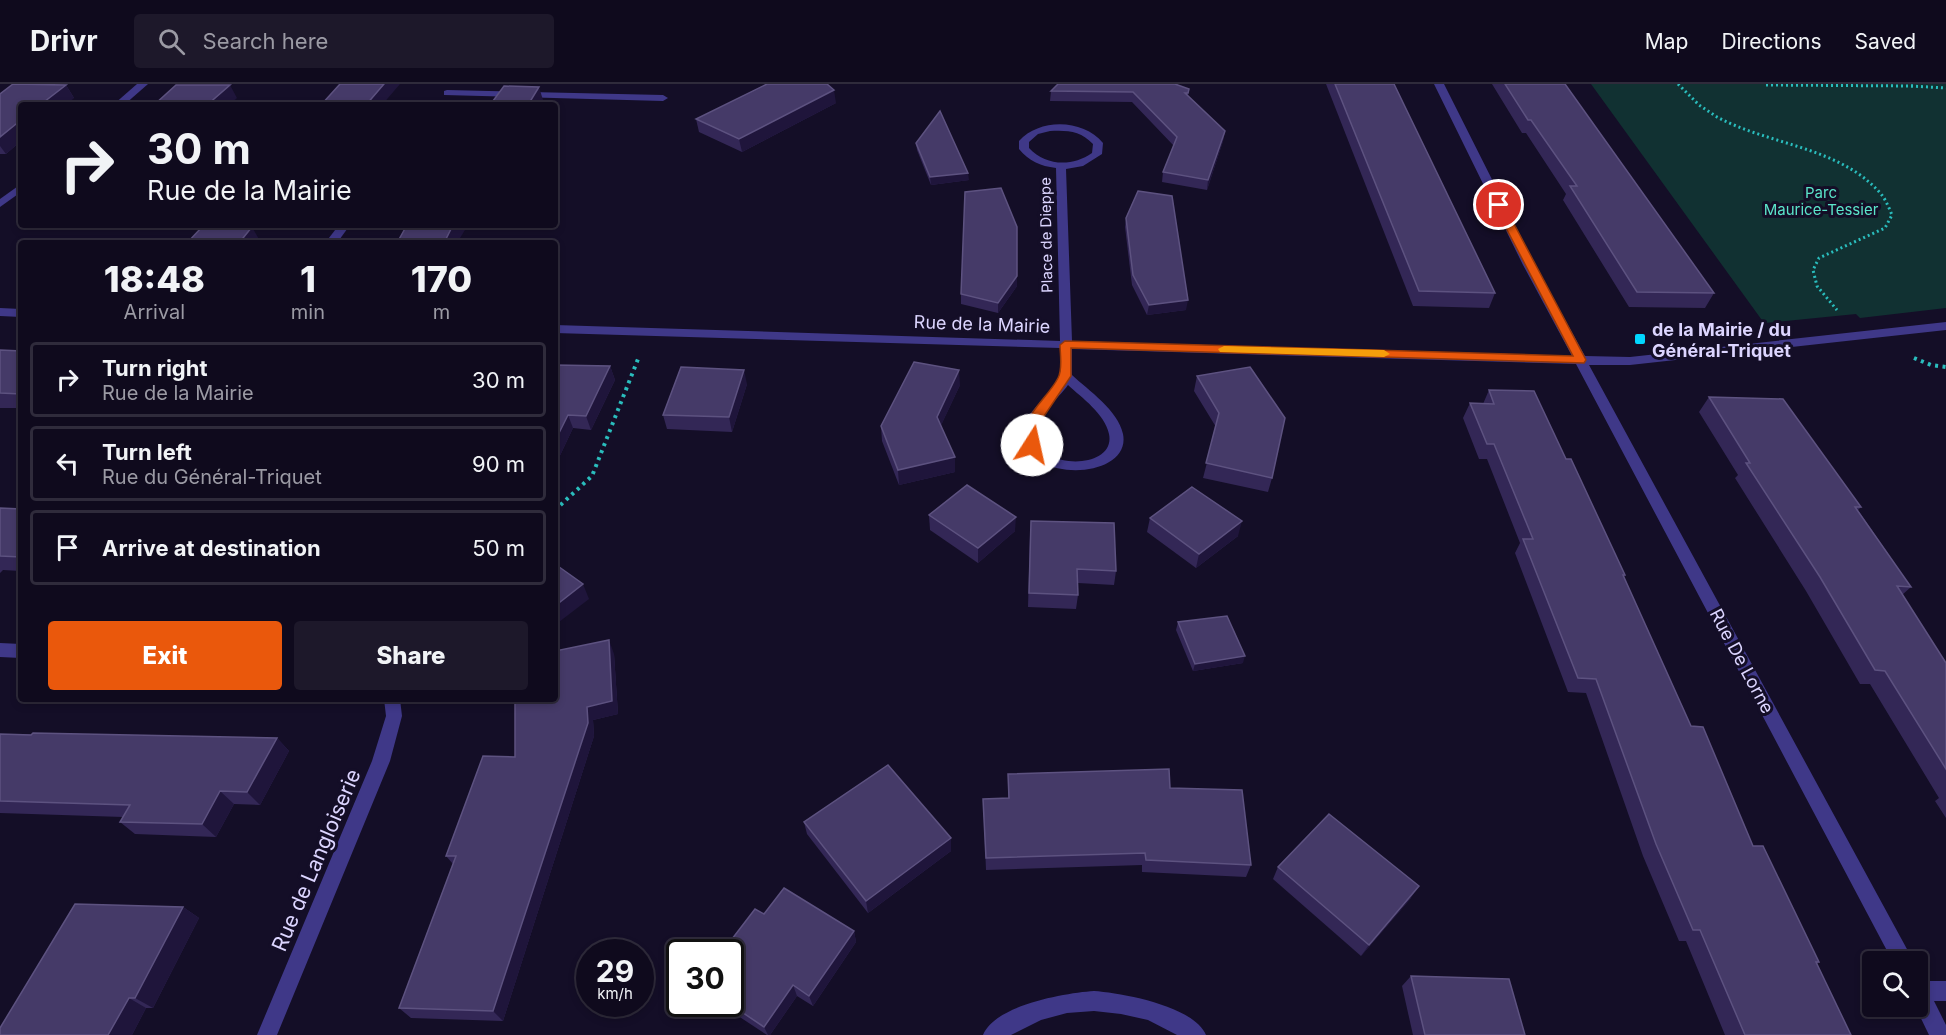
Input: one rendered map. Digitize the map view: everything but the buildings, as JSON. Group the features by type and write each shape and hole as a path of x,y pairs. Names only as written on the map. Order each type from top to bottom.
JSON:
{"street":[{"path":"122,102 143,84"},
{"path":"454,84 444,96 663,98"},
{"name":"Rue De Lorne","path":"1439,84 1529,265 1898,951"},
{"name":"Place de Dieppe","path":"1066,128 1086,133 1098,143 1098,151 1091,159 1078,164 1061,165 1044,163 1031,157 1024,149 1026,138 1040,130 1066,128"},
{"name":"Place de Dieppe","path":"1061,165 1066,376"},
{"path":"0,204 18,189"},
{"path":"333,240 343,228"},
{"path":"0,312 18,313"},
{"name":"Rue de la Mairie","path":"558,329 1630,361 1946,326"},
{"path":"1066,376 1100,409 1117,431 1118,441 1113,451 1090,465 1067,466 1052,462 1040,455 1030,440 1032,424 1066,376"},
{"path":"0,650 18,651"},
{"name":"Rue de Langloiserie","path":"267,1035 381,761 394,716 392,702"},
{"path":"1928,990 1946,991"},
{"path":"993,1035 1011,1021 1065,1002 1123,1002 1180,1023 1196,1035"},
{"path":"1928,1010 1940,1035"}],"path":[{"path":"1678,84 1702,108 1717,117 1839,163 1867,181 1886,201 1892,214 1887,225 1873,234 1827,253 1816,262 1813,276 1820,292 1843,315"},
{"path":"1891,84 1946,88"},
{"path":"1766,85 1913,86"},
{"path":"558,507 592,476 641,350"},
{"path":"1905,352 1921,362 1946,367"}],"green space":[{"name":"Parc Maurice-Tessier","path":"1591,84 1946,84 1946,308 1860,318 1856,314 1764,323"}],"slow traffic":[{"path":"1224,349 1384,354"}],"place":[{"name":"de la Mairie / du Général-Triquet","path":"1640,339"}],"route":[{"path":"1032,445 1029,435 1032,424 1066,376 1065,345 1580,360 1499,205"}]}
